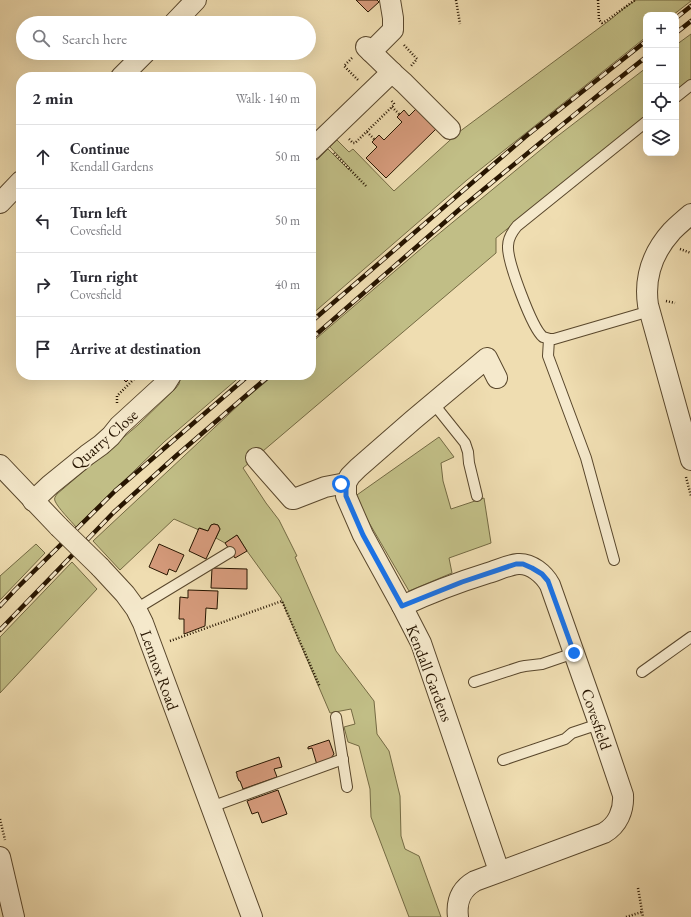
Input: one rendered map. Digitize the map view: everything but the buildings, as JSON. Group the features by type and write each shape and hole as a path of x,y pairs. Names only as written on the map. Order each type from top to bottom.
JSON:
{"street":[{"path":"181,16 196,0"},
{"path":"390,0 393,30 363,52 399,71 404,83 450,129"},
{"path":"127,72 138,60"},
{"path":"316,146 399,71"},
{"path":"0,203 16,186"},
{"path":"691,214 666,238 653,261 647,281 647,297 650,311 691,460"},
{"path":"256,458 292,499 346,483 350,476 358,468 487,358 497,378"},
{"name":"Quarry Close","path":"33,501 50,485 106,441 168,380"},
{"name":"Lennox Road","path":"0,464 33,501 100,567 125,594 136,609 143,623 252,917"},
{"name":"Kendall Gardens","path":"346,483 346,496 363,535 421,643 499,871"},
{"name":"Covesfield","path":"402,606 449,586 516,564 526,565 539,572 548,581 623,796 621,811 615,824 604,833 478,879 462,892 458,902 458,917"},
{"path":"0,857 14,917"}],"lane":[{"path":"679,95 691,85"},
{"path":"643,124 517,226 512,233 508,246 512,268 520,290 542,337 549,339 554,338 650,311"},
{"path":"549,339 547,353 549,360 586,458 614,560"},
{"path":"433,403 464,442 468,452 469,463 477,496"},
{"path":"136,609 230,552"},
{"path":"642,672 691,637"},
{"path":"474,682 520,667 542,664 574,653"},
{"path":"336,716 347,787"},
{"path":"503,760 566,739 572,733 599,724"},
{"path":"211,807 343,759"}],"path":[{"path":"456,0 460,24"},
{"path":"598,0 599,20 602,23 635,0"},
{"path":"399,71 417,59 402,42"},
{"path":"359,81 344,66 363,52"},
{"path":"348,137 355,143 392,107 394,104 389,98"},
{"path":"392,107 400,115"},
{"path":"366,132 375,140"},
{"path":"333,152 366,186"},
{"path":"152,648 282,601 320,687"},
{"path":"638,888 643,917"},
{"path":"626,917 642,912"}],"shaded area":[{"path":"636,0 691,1 677,12 643,12 643,39 467,180 316,311 316,159 328,149 349,170 350,168 330,147 337,140 349,152 353,149 394,191 459,132"},
{"path":"691,34 691,80 679,90 679,48 679,43"},
{"path":"643,70 643,118 496,238 496,253 243,468 279,520 297,556 295,557 336,651 374,701 377,734 389,751 400,796 401,836 405,849 419,856 441,917 409,917 371,817 370,789 359,746 348,742 344,727 355,724 351,709 330,713 281,598 237,535 225,543 216,538 220,529 218,525 211,525 208,531 200,528 199,530 174,519 120,570 93,541 244,400 268,380 316,380 316,339 430,241 555,138"},
{"path":"180,380 236,380 164,442 76,527 55,501 57,494 138,425 179,384"},
{"path":"439,437 454,457 441,463 443,481 451,509 484,498 491,543 449,558 452,573 409,591 354,497"},
{"path":"36,544 45,553 0,600 0,576"},
{"path":"72,562 97,589 0,693 0,637"}],"railway":[{"path":"679,16 691,6"},
{"path":"679,31 691,21"},
{"path":"316,318 525,137 643,43"},
{"path":"316,335 461,208 643,59"},
{"path":"0,606 115,491 243,380"},
{"path":"0,630 114,512 177,455 264,380"}],"route":[{"path":"341,484 346,483 346,496 363,535 402,606 462,582 516,564 526,565 539,572 548,581 574,653"}]}
